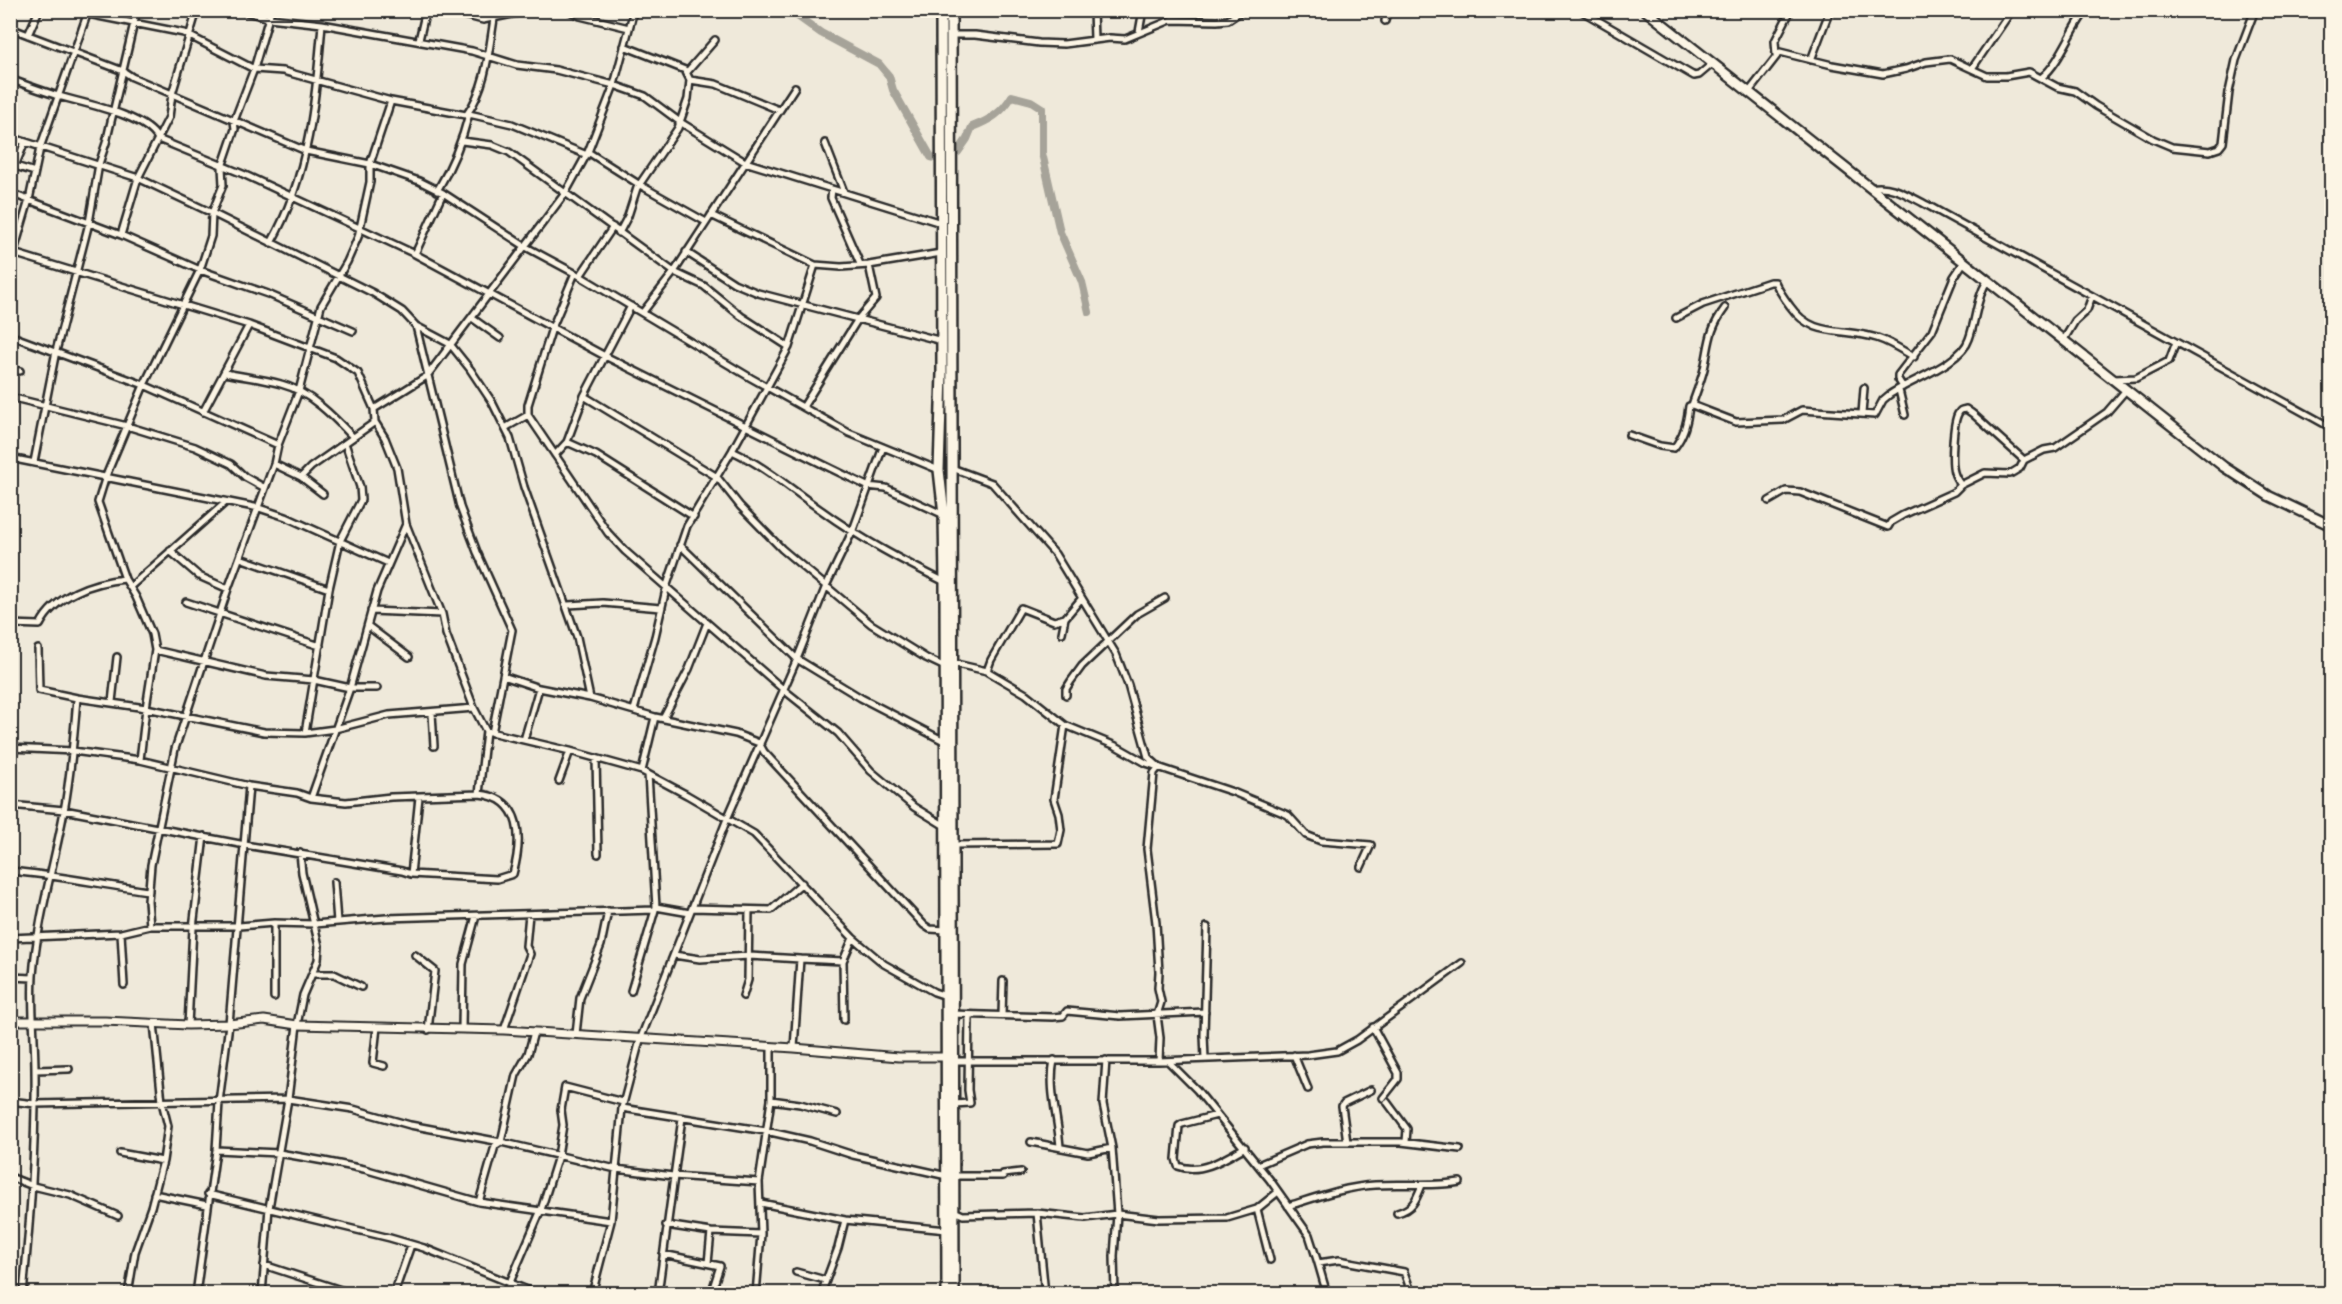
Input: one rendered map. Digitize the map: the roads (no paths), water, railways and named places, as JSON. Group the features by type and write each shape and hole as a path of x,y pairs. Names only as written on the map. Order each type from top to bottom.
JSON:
{"highway":[{"path":"941,10 942,341 947,373 952,468 945,826 952,1014 949,1059 954,1104 947,1230 947,1293"},
{"path":"949,646 944,515 939,470 947,373 952,139 951,10"},
{"path":"948,665 952,845 946,930 946,996 950,1176 954,1211 954,1293"}],"main road":[{"path":"1645,10 2244,482 2331,526"}],"street":[{"path":"28,35 39,10"},
{"path":"34,462 56,351 89,223 99,164 137,10"},
{"path":"121,235 138,178 169,117 172,94 197,10"},
{"path":"239,10 269,18 419,40 472,51 517,65 556,70 614,85 645,96 680,122 745,162 941,224"},
{"path":"140,760 155,650 152,634 125,579 98,502 106,476 144,385 200,270 211,236 212,213 223,185 222,167 235,129 234,121 254,69 271,10"},
{"path":"419,40 426,10"},
{"path":"444,10 468,17 494,19 532,10"},
{"path":"568,10 629,28"},
{"path":"374,409 427,376 526,248 566,192 587,153 614,85 634,10"},
{"path":"1093,10 1094,39"},
{"path":"1139,32 1143,10"},
{"path":"951,35 975,35 1064,44 1094,39 1125,39 1171,20 1228,20 1243,10"},
{"path":"1385,21 1387,10"},
{"path":"1580,10 1694,76 1699,75 1712,64"},
{"path":"1776,55 1775,41 1791,10"},
{"path":"1811,60 1830,10"},
{"path":"1973,68 2012,10"},
{"path":"1748,93 1780,52 1883,74 1926,62 1950,59 1988,76 2029,72 2057,87 2075,91 2153,140 2172,147 2210,152 2219,148 2223,143 2229,92 2236,60 2255,10"},
{"path":"10,265 29,200 40,148 88,12 134,21 189,36 254,69 283,71 391,100 476,115 512,124 587,153 640,186 706,222"},
{"path":"2042,77 2050,71 2069,35 2083,15"},
{"path":"415,254 462,141 467,114 474,104 488,56 494,19"},
{"path":"271,243 292,197 306,151 317,79 322,24"},
{"path":"10,28 74,50 306,151 370,164 407,176 440,192 526,248 577,274 849,433 939,470"},
{"path":"687,72 715,40"},
{"path":"619,233 640,186 680,122 690,80 687,72 676,66 624,46"},
{"path":"10,79 113,111 151,129 158,139 415,254 603,355 867,486 886,488 944,515"},
{"path":"690,80 716,84 779,111"},
{"path":"643,312 674,272 795,87"},
{"path":"150,926 149,891 154,850 170,767 228,589 259,508 278,446 299,391 321,306 347,262 358,237 370,182 370,164 391,100"},
{"path":"474,104 476,115"},
{"path":"10,137 138,178 373,293 402,311 416,326 450,344 470,369 510,438 533,514 568,605 590,698"},
{"path":"462,141 484,143 509,152 674,272 704,286 741,316 789,347"},
{"path":"25,142 15,166 35,172"},
{"path":"825,143 844,192"},
{"path":"1870,188 1884,186 1894,188 2331,428"},
{"path":"832,189 831,198 860,264"},
{"path":"10,193 121,235 200,270 268,294 353,331"},
{"path":"711,215 815,265 841,267 869,265 941,253"},
{"path":"613,227 577,274 552,328 528,405 528,415 608,533 784,690 838,733 871,771 914,807 945,826"},
{"path":"12,252 249,325 336,358 358,373 374,409 375,422 385,438 397,468 406,524 442,614 446,634 474,708 489,732 570,750 645,773 754,834 853,938 884,964 934,992 946,996"},
{"path":"686,252 734,283 758,293 942,341"},
{"path":"1905,416 1898,376 1932,331 1954,277 1964,262"},
{"path":"634,710 667,585 687,525 694,517 769,387 789,347 815,265"},
{"path":"803,407 858,319 874,301 876,295 869,265"},
{"path":"1692,405 1736,422 1783,420 1802,410 1875,415 1883,400 1949,362 1962,351 1969,340 1980,295 1987,281"},
{"path":"1676,318 1703,304 1775,282 1778,290 1793,310 1809,326 1880,338 1914,357"},
{"path":"2063,341 2075,321 2087,310 2092,296"},
{"path":"555,455 567,442 584,396 603,355 631,306"},
{"path":"1629,435 1660,446 1674,448 1681,440 1687,423 1689,406 1692,405 1703,372 1708,338 1714,322 1725,308"},
{"path":"472,318 500,338"},
{"path":"203,412 249,325"},
{"path":"416,326 460,507 477,552 512,630 489,732 479,795"},
{"path":"10,357 11,333 144,385 278,446"},
{"path":"2112,379 2136,378 2169,361 2176,342"},
{"path":"10,370 20,371"},
{"path":"225,373 282,384 299,391 353,437"},
{"path":"1862,414 1864,388"},
{"path":"1769,501 1786,491 1800,492 1888,527 1891,522 1903,515 1954,492 1960,485 1985,473 2010,474 2020,468 2024,460 2044,450 2055,448 2107,412 2126,390"},
{"path":"584,396 717,477 782,549 871,624 907,647 948,665 987,671 1026,694 1065,725 1159,767 1233,792 1288,815 1306,835 1321,841 1371,845 1361,867"},
{"path":"10,397 127,426 218,456 245,477 265,488"},
{"path":"1960,485 1954,472 1953,459 1955,425 1961,410 1972,414 2024,460"},
{"path":"505,428 528,415"},
{"path":"301,477 311,467 375,422"},
{"path":"567,442 596,455 694,517"},
{"path":"305,733 329,589 340,541 361,500 360,487 345,443"},
{"path":"592,1293 611,1221 622,1105 640,1040 727,819 784,690 826,586 853,530 883,447"},
{"path":"732,451 795,489 821,511 885,550 945,582"},
{"path":"10,458 259,508 285,517 388,563"},
{"path":"274,464 301,477 323,494"},
{"path":"952,468 992,483 1055,554 1116,654 1128,685 1147,760"},
{"path":"130,587 226,502"},
{"path":"311,798 350,688 371,611 388,563 406,524"},
{"path":"680,545 797,659 861,698 946,742"},
{"path":"170,551 199,576 228,589"},
{"path":"240,558 329,589"},
{"path":"10,624 40,625 46,613 88,586 125,579"},
{"path":"1066,695 1066,689 1082,666 1137,614 1165,598"},
{"path":"1062,633 1065,618 1081,599"},
{"path":"186,602 320,646"},
{"path":"568,605 603,603 661,608"},
{"path":"987,671 1021,608 1054,621 1065,618"},
{"path":"371,611 442,614"},
{"path":"664,717 689,669 707,623"},
{"path":"368,626 409,657"},
{"path":"38,649 39,690 147,708 264,732 305,733 335,729 389,715 474,708"},
{"path":"155,650 266,676 315,680 350,688 377,688"},
{"path":"112,702 117,657"},
{"path":"503,676 539,688 590,698 655,717 664,717 736,734 759,743 764,752 924,925 930,929 946,930"},
{"path":"524,740 539,688"},
{"path":"22,1293 33,1186 35,1070 32,1022 33,978 37,936 64,810 73,751 77,698"},
{"path":"432,713 434,746"},
{"path":"631,991 656,908 645,773 655,717"},
{"path":"952,845 1058,844 1061,830 1054,799 1065,725"},
{"path":"10,748 73,751 140,760 249,786 346,802 446,794 488,795 507,807 517,821 519,831 513,874 497,879 411,874 64,810 10,805"},
{"path":"559,780 570,750"},
{"path":"596,758 598,854"},
{"path":"1159,767 1154,773 1147,849 1156,923 1158,988 1161,1002 1157,1015 1160,1038 1159,1061"},
{"path":"196,1293 208,1194 216,1150 249,786"},
{"path":"411,874 419,797"},
{"path":"188,1025 193,928 204,836"},
{"path":"262,1293 269,1208 288,1099 297,1025 303,995 314,974 319,946 302,873 300,853"},
{"path":"10,871 149,891"},
{"path":"334,882 337,922"},
{"path":"10,938 121,933 150,926 193,928 274,923 315,924 386,918 656,908 691,911 771,910 802,883"},
{"path":"742,996 748,980 749,910"},
{"path":"576,1035 580,998 601,945 608,911"},
{"path":"504,1030 530,954 526,946 529,914"},
{"path":"462,1029 463,964 476,916"},
{"path":"274,923 276,965 273,978 274,997"},
{"path":"1206,1059 1207,927"},
{"path":"121,933 124,985"},
{"path":"844,1020 843,961 853,938"},
{"path":"415,955 435,971 428,1030"},
{"path":"674,955 700,959 749,956 843,961"},
{"path":"794,1048 801,959"},
{"path":"10,1021 188,1025 264,1020 297,1025 428,1030 504,1030 794,1048 899,1057 968,1060 1168,1061 1337,1051 1462,963"},
{"path":"314,974 334,974 361,987"},
{"path":"10,977 33,978"},
{"path":"1002,981 1002,1015"},
{"path":"952,1014 1063,1016 1067,1011 1075,1011 1120,1016 1205,1012"},
{"path":"954,1104 970,1103 969,1015"},
{"path":"128,1293 135,1252 163,1161 168,1126 162,1102 154,1023"},
{"path":"376,1027 374,1063 384,1066"},
{"path":"1373,1027 1398,1073 1398,1079 1385,1100 1407,1129 1406,1142"},
{"path":"479,1202 495,1146 501,1142 516,1075 528,1054 534,1032"},
{"path":"756,1293 762,1234 759,1182 771,1100 771,1047"},
{"path":"1294,1055 1308,1089"},
{"path":"1054,1060 1051,1086 1056,1103 1060,1147"},
{"path":"1106,1060 1103,1104 1112,1148 1117,1214 1114,1293"},
{"path":"1168,1061 1197,1090 1245,1147 1309,1234 1327,1293"},
{"path":"35,1070 69,1070"},
{"path":"505,1293 542,1210 558,1156 563,1125 561,1110 566,1087 622,1105 682,1118 766,1131 810,1141 853,1155 950,1176 1003,1175 1021,1172"},
{"path":"1347,1142 1342,1106 1371,1090"},
{"path":"10,1101 35,1104 288,1099 353,1109 410,1125 501,1142 616,1169 673,1176 759,1182"},
{"path":"771,1100 800,1104 837,1114"},
{"path":"1217,1115 1179,1126 1176,1159 1178,1166 1184,1169 1212,1166 1245,1147"},
{"path":"658,1293 682,1118"},
{"path":"1031,1142 1088,1153 1112,1148"},
{"path":"1258,1165 1307,1144 1406,1142 1460,1149"},
{"path":"216,1150 279,1154 364,1169 479,1202 611,1221"},
{"path":"120,1153 163,1161"},
{"path":"11,1180 70,1195 118,1216"},
{"path":"1288,1206 1326,1194 1364,1186 1460,1182"},
{"path":"1397,1213 1412,1207 1422,1185"},
{"path":"954,1211 963,1215 1037,1213 1085,1218 1117,1214 1159,1219 1227,1218 1257,1209 1278,1192"},
{"path":"154,1194 207,1204"},
{"path":"208,1194 363,1230 411,1245 537,1293"},
{"path":"761,1203 845,1220 947,1230"},
{"path":"1257,1209 1270,1260"},
{"path":"1037,1213 1045,1293"},
{"path":"821,1293 838,1248 845,1220"},
{"path":"666,1225 711,1233 762,1234"},
{"path":"708,1263 711,1233"},
{"path":"394,1293 411,1245"},
{"path":"663,1254 720,1266 711,1293"},
{"path":"1318,1263 1339,1260 1404,1272 1408,1286 1406,1293"},
{"path":"264,1265 342,1292 352,1293"},
{"path":"796,1272 825,1280"}],"waterway":[{"path":"789,10 821,33 879,64 889,76 893,90 931,157 944,160 952,149 958,152 972,127 995,115 1012,96 1031,101 1042,108 1042,153 1060,232 1082,282 1089,312"}]}
